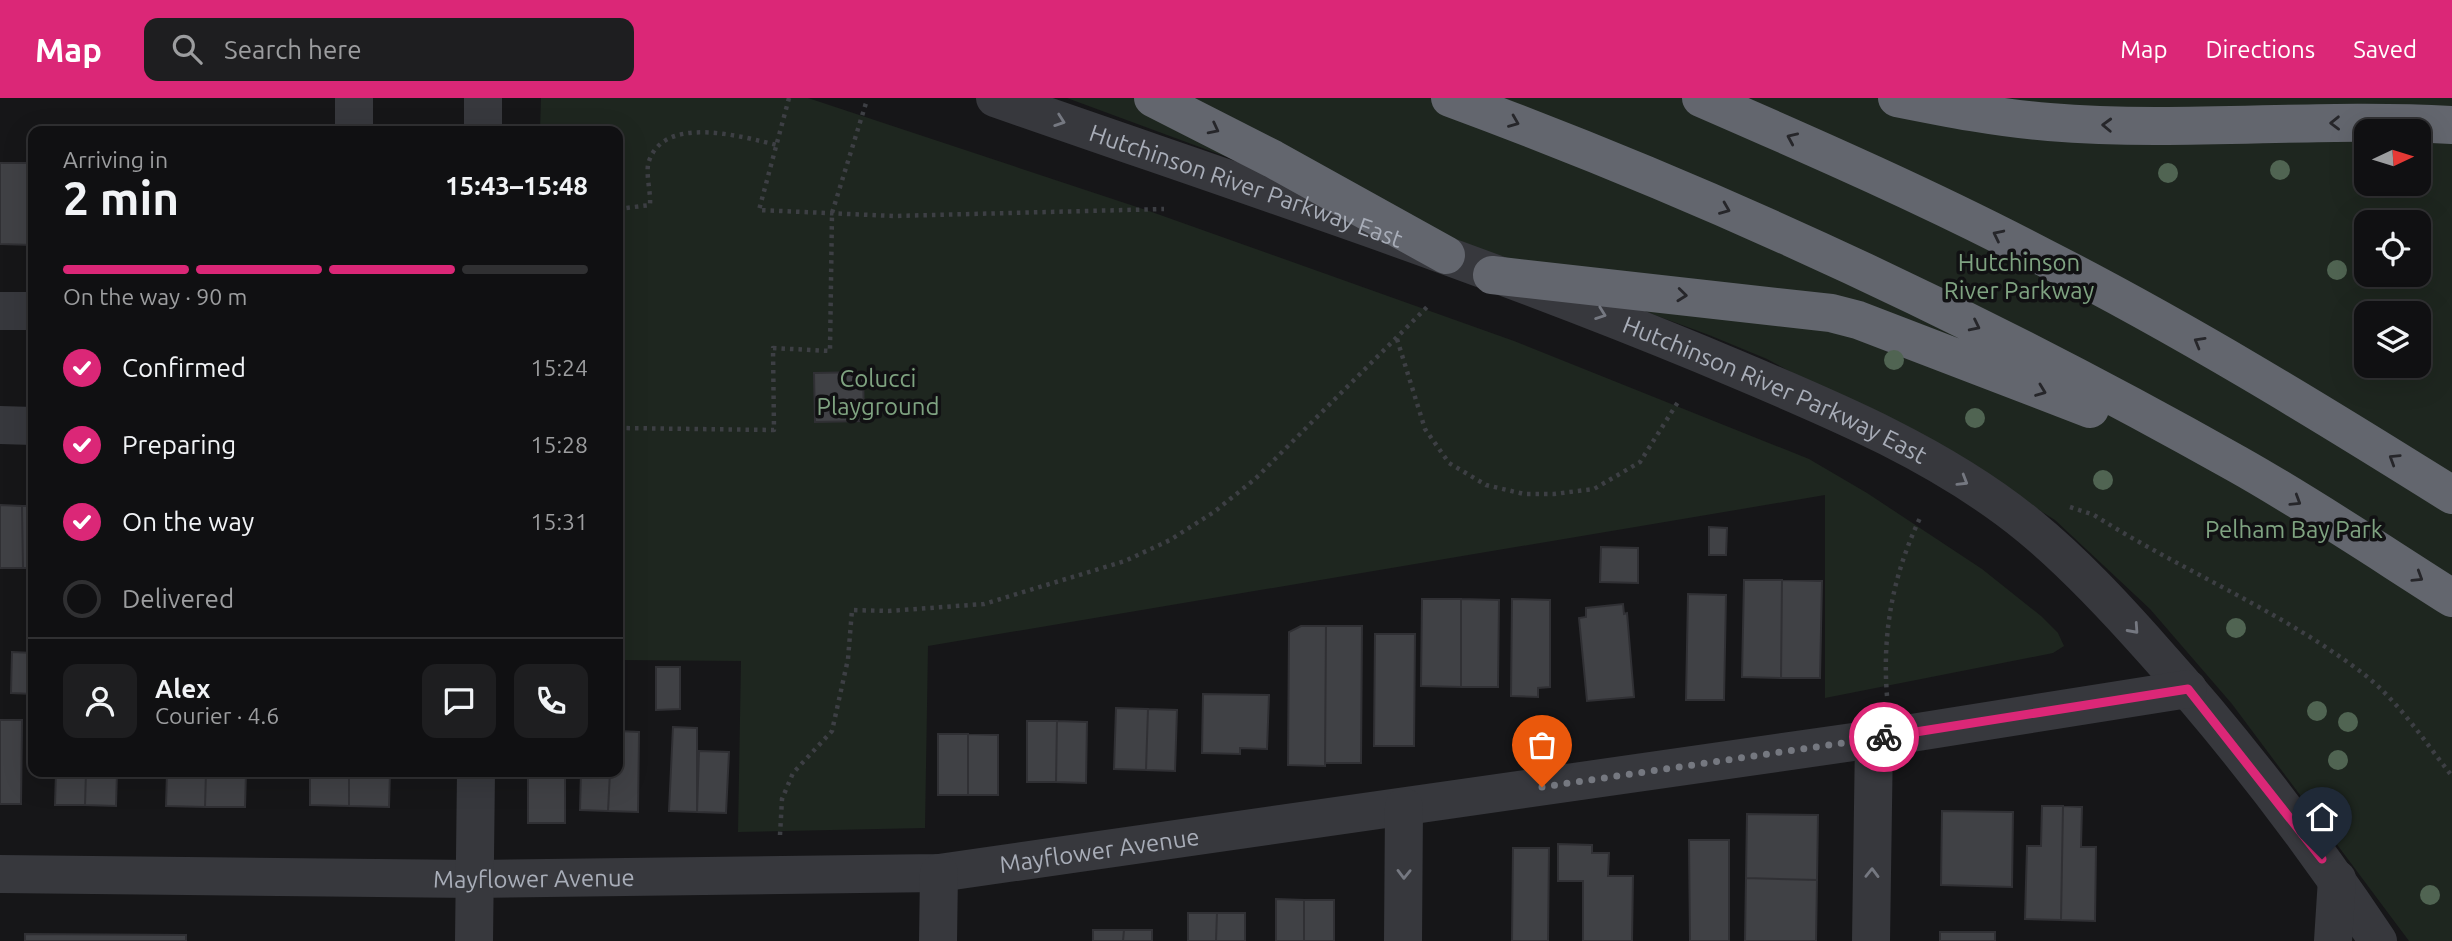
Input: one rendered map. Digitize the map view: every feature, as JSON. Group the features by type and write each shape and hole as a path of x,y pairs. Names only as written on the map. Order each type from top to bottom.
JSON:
{"highway":[{"path":"1153,98 1273,159 1446,255"},
{"path":"1450,98 1754,221 2011,344 2238,464 2452,598"},
{"path":"1701,98 1920,196 2044,257 2297,399 2452,495"},
{"path":"1897,98 2048,122 2117,125 2355,122 2452,125"},
{"path":"1492,275 1806,308 1849,318 2238,464"}],"street":[{"path":"354,98 354,126"},
{"path":"482,126 483,98"},
{"name":"Hutchinson River Parkway East","path":"995,98 1446,255 1492,275 1627,323 1841,415 1958,477 2026,523 2113,606 2188,689 2337,879 2378,941"},
{"path":"0,311 28,311"},
{"path":"0,425 28,426"},
{"name":"Mayflower Avenue","path":"0,874 475,879 939,873 1874,739 2188,689"},
{"path":"1871,941 1874,739"},
{"path":"474,941 476,777"},
{"path":"1403,941 1405,807"},
{"path":"939,873 939,941"},
{"path":"2333,941 2337,879"}],"path":[{"path":"789,98 760,210 894,216 1164,209"},
{"path":"623,428 774,430 773,348 830,351 832,213 866,103"},
{"path":"623,208 650,205 648,163 657,146 668,140 689,133 730,133 777,145"},
{"path":"780,838 782,799 793,773 832,732 848,659 852,610 888,611 984,604 1125,561 1170,540 1214,512 1255,479 1290,440 1397,339 1430,304"},
{"path":"1397,339 1425,429 1449,463 1486,485 1524,494 1554,494 1594,489 1640,462 1678,402"},
{"path":"2026,523 2045,499 2094,515 2307,635 2367,676 2403,714 2452,776"},
{"path":"1886,695 1884,659 1887,624 1903,553 1920,518"}],"green space":[{"name":"Colucci Playground","path":"541,98 808,98 1149,211 1514,341 1809,459 1867,493 1982,569 2041,616 2058,633 2064,646 2053,653 1825,698 1825,495 928,646 925,828 738,832 741,661 623,660 623,126 540,126"},
{"path":"1067,98 2452,98 2452,941 2409,941 2232,704 2150,609 2055,520 1988,478 1767,359 1709,335"}],"building":[{"path":"0,163 28,163 28,245 0,244"},
{"path":"863,372 864,421 815,422 814,373"},
{"path":"0,505 22,506 23,568 0,568"},
{"path":"22,506 28,506 28,568 23,568"},
{"path":"1709,527 1727,528 1726,555 1709,555"},
{"path":"1601,547 1638,548 1638,583 1600,582"},
{"path":"1744,580 1782,580 1781,678 1742,677"},
{"path":"1782,580 1822,581 1820,678 1781,678"},
{"path":"1688,594 1726,595 1724,700 1686,700"},
{"path":"1422,599 1461,599 1461,687 1421,686"},
{"path":"1461,599 1499,600 1498,687 1461,687"},
{"path":"1512,599 1550,600 1550,687 1538,688 1538,697 1511,696"},
{"path":"1623,604 1624,614 1627,613 1634,697 1587,701 1579,618 1586,617 1586,608"},
{"path":"1301,626 1326,626 1325,766 1288,765 1289,632"},
{"path":"1326,626 1362,626 1361,763 1325,763"},
{"path":"1375,634 1415,634 1414,746 1374,746"},
{"path":"12,652 28,653 28,694 11,693"},
{"path":"656,667 680,667 680,709 656,710"},
{"path":"1203,694 1269,695 1267,749 1240,748 1240,754 1202,753"},
{"path":"1116,708 1148,709 1146,770 1114,769"},
{"path":"1148,709 1177,710 1175,771 1146,770"},
{"path":"0,720 22,720 21,804 0,804"},
{"path":"1027,721 1057,721 1056,782 1027,782"},
{"path":"1057,721 1087,722 1086,783 1056,782"},
{"path":"673,727 697,728 697,812 669,811"},
{"path":"623,731 639,732 638,812 608,811 610,777 623,777"},
{"path":"938,734 968,734 968,795 938,795"},
{"path":"968,734 998,735 998,795 968,795"},
{"path":"699,751 729,752 726,813 697,812"},
{"path":"56,777 86,777 85,805 55,805"},
{"path":"86,777 117,777 116,806 85,805"},
{"path":"167,777 206,777 205,807 166,806"},
{"path":"206,777 246,777 245,807 205,807"},
{"path":"310,777 349,777 349,806 310,805"},
{"path":"349,777 390,777 389,807 349,806"},
{"path":"528,777 565,777 565,823 528,823"},
{"path":"581,777 610,777 608,811 580,810"},
{"path":"2042,806 2063,806 2061,920 2025,919 2027,846 2041,846"},
{"path":"2063,806 2082,807 2081,847 2096,847 2095,921 2061,920"},
{"path":"1942,811 2013,812 2012,887 1941,885"},
{"path":"1747,814 1818,815 1817,880 1746,878"},
{"path":"1689,840 1729,840 1729,941 1690,941"},
{"path":"1558,844 1592,845 1592,853 1609,853 1608,876 1633,876 1632,941 1583,941 1583,881 1558,881"},
{"path":"1513,848 1549,848 1548,941 1512,941"},
{"path":"1746,878 1817,880 1816,941 1745,941"},
{"path":"1276,899 1304,900 1304,941 1276,941"},
{"path":"1304,900 1334,900 1334,941 1304,941"},
{"path":"1188,913 1217,913 1216,941 1188,941"},
{"path":"1217,913 1245,913 1245,941 1216,941"},
{"path":"1093,930 1124,930 1123,941 1093,941"},
{"path":"1124,930 1152,930 1152,941 1123,941"},
{"path":"1940,932 1995,932 1995,941 1940,941"},
{"path":"25,934 186,935 186,941 25,941"}],"way so far":[{"path":"1542,787 1884,737"}],"route":[{"path":"1884,737 2188,689 2322,859"}],"park label":[{"name":"Hutchinson River Parkway","path":"2019,276"},
{"name":"Pelham Bay Park","path":"2294,529"}]}
